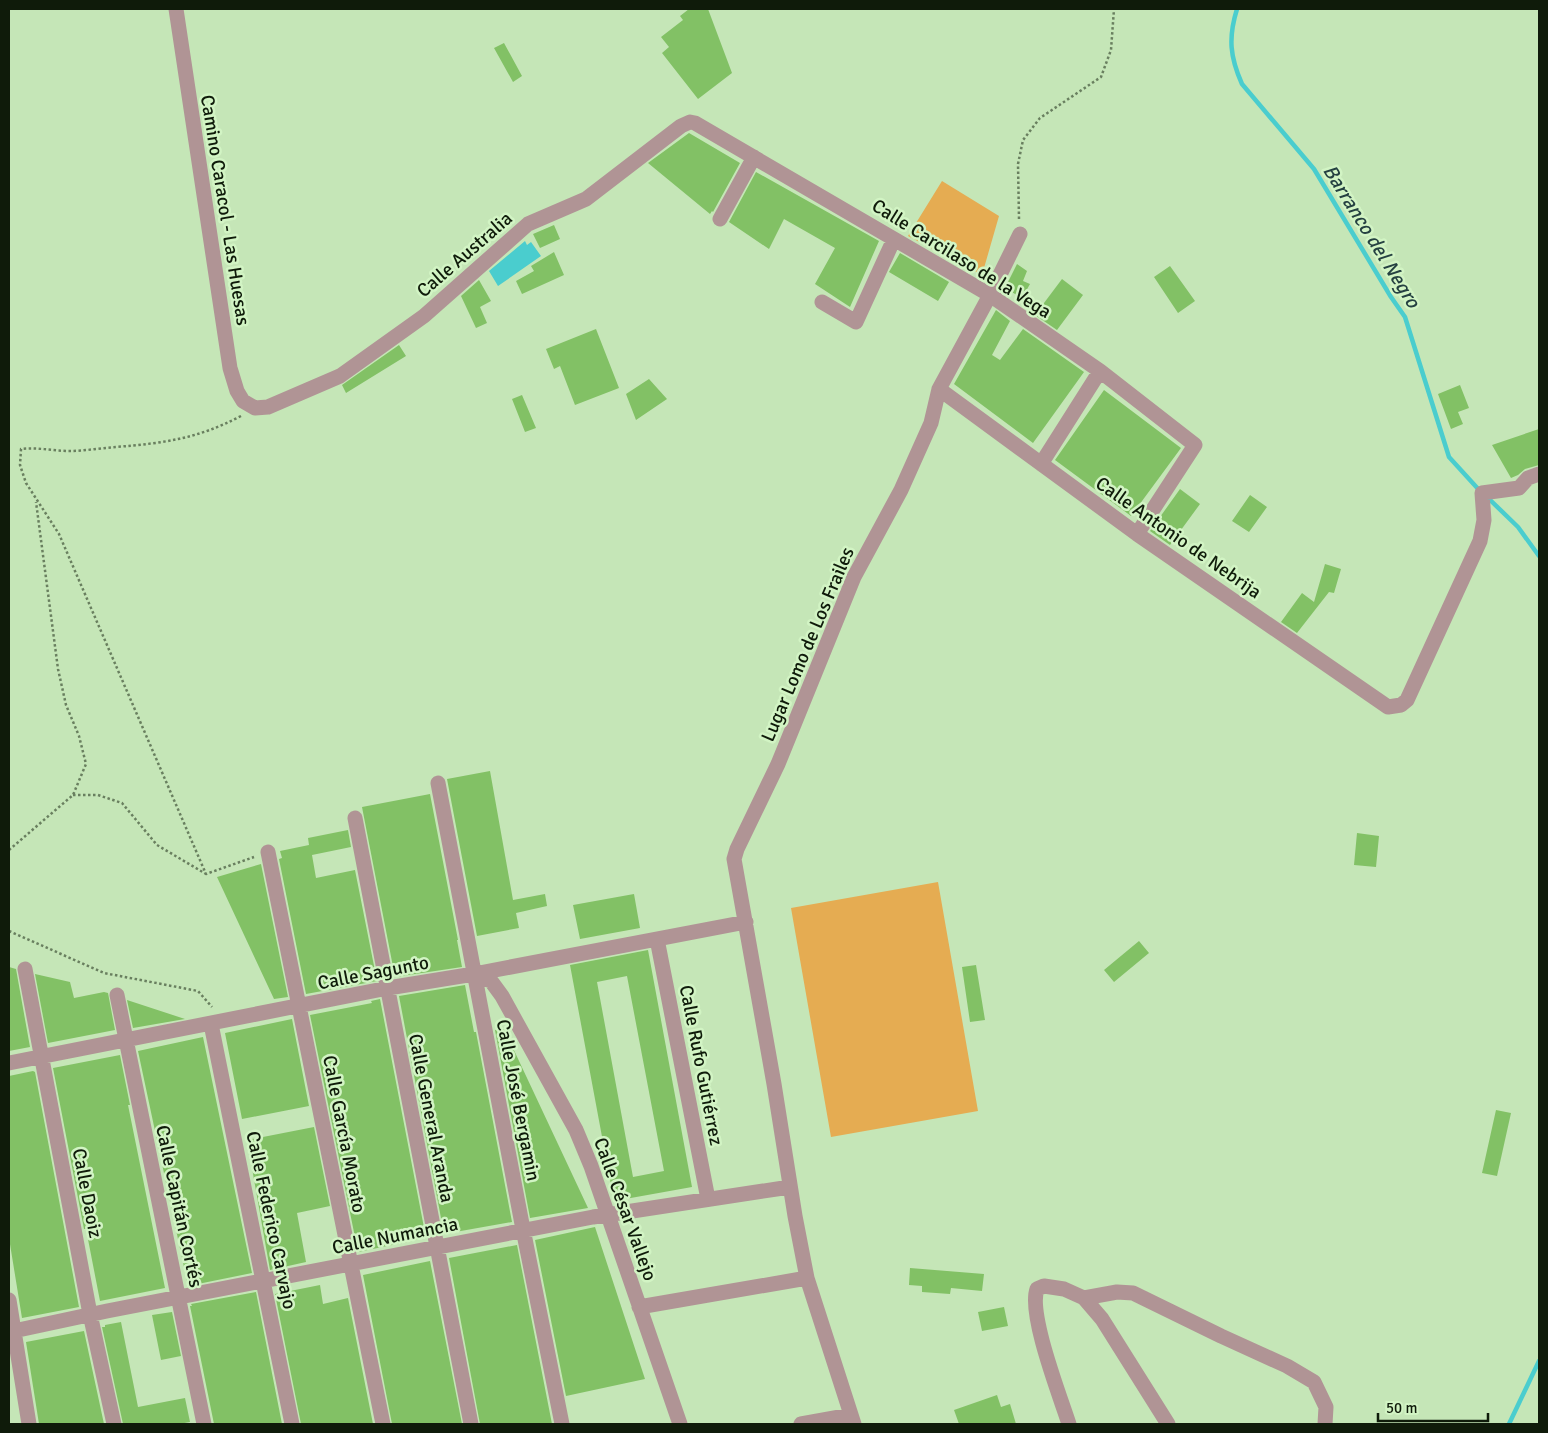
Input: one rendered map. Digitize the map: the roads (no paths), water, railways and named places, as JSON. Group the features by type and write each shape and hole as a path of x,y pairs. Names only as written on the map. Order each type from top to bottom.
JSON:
{"street":[{"name":"Camino Caracol - Las Huesas","path":"176,9 230,368 237,391 243,401 255,408"},
{"name":"Calle Australia","path":"255,408 268,407 340,376 424,316 528,224 586,199 681,126 690,122 695,123"},
{"name":"Calle Carcilaso de la Vega","path":"695,123 990,295 1100,371 1195,445 1137,534"},
{"path":"720,219 754,157"},
{"name":"Lugar Lomo de Los Frailes","path":"746,922 734,859 737,849 778,764 854,577 901,490 931,423 940,389 1020,234"},
{"path":"822,302 856,322 894,239"},
{"path":"1042,464 1100,371"},
{"name":"Calle Antonio de Nebrija","path":"940,389 1137,534 1388,706 1401,705 1407,700 1480,541 1484,520 1482,493 1519,488 1528,478 1539,474"},
{"name":"Calle José Bergamin","path":"438,783 562,1424"},
{"name":"Calle General Aranda","path":"356,818 436,1246 472,1424"},
{"name":"Calle García Morato","path":"268,852 382,1424"},
{"path":"746,922 807,1278 853,1420 800,1424"},
{"name":"Calle Sagunto","path":"9,1063 388,988 474,974 746,922"},
{"name":"Calle Rufo Gutiérrez","path":"657,939 708,1199"},
{"path":"502,996 505,981 516,966"},
{"name":"Calle Daoiz","path":"25,969 90,1314 114,1424"},
{"name":"Calle César Vallejo","path":"474,974 491,981 502,996 576,1130 608,1214 680,1424"},
{"name":"Calle Capitán Cortés","path":"117,995 204,1424"},
{"path":"483,1017 493,1010 502,1010 512,1016"},
{"name":"Calle Federico Carvajo","path":"218,1023 292,1424"},
{"name":"Calle Numancia","path":"11,1331 436,1246 608,1214 790,1187"},
{"path":"640,1307 807,1278"},
{"path":"1069,1424 1041,1335 1034,1298 1037,1289 1044,1286 1064,1289 1084,1298 1102,1319 1168,1424"},
{"path":"1084,1298 1117,1292 1133,1293 1220,1336 1288,1366 1314,1382 1326,1407 1325,1424"},
{"path":"9,1300 11,1331 29,1424"}],"water":[{"path":"525,241 527,245 531,242 541,256 498,286 489,271"}],"waterway":[{"name":"Barranco del Negro","path":"1237,9 1231,38 1235,65 1242,84 1314,169 1405,317 1449,457 1480,491"},
{"name":"Barranco del Negro","path":"1486,496 1518,527 1539,556"},
{"name":"Barranco del Negro","path":"1509,1424 1539,1361"}]}
